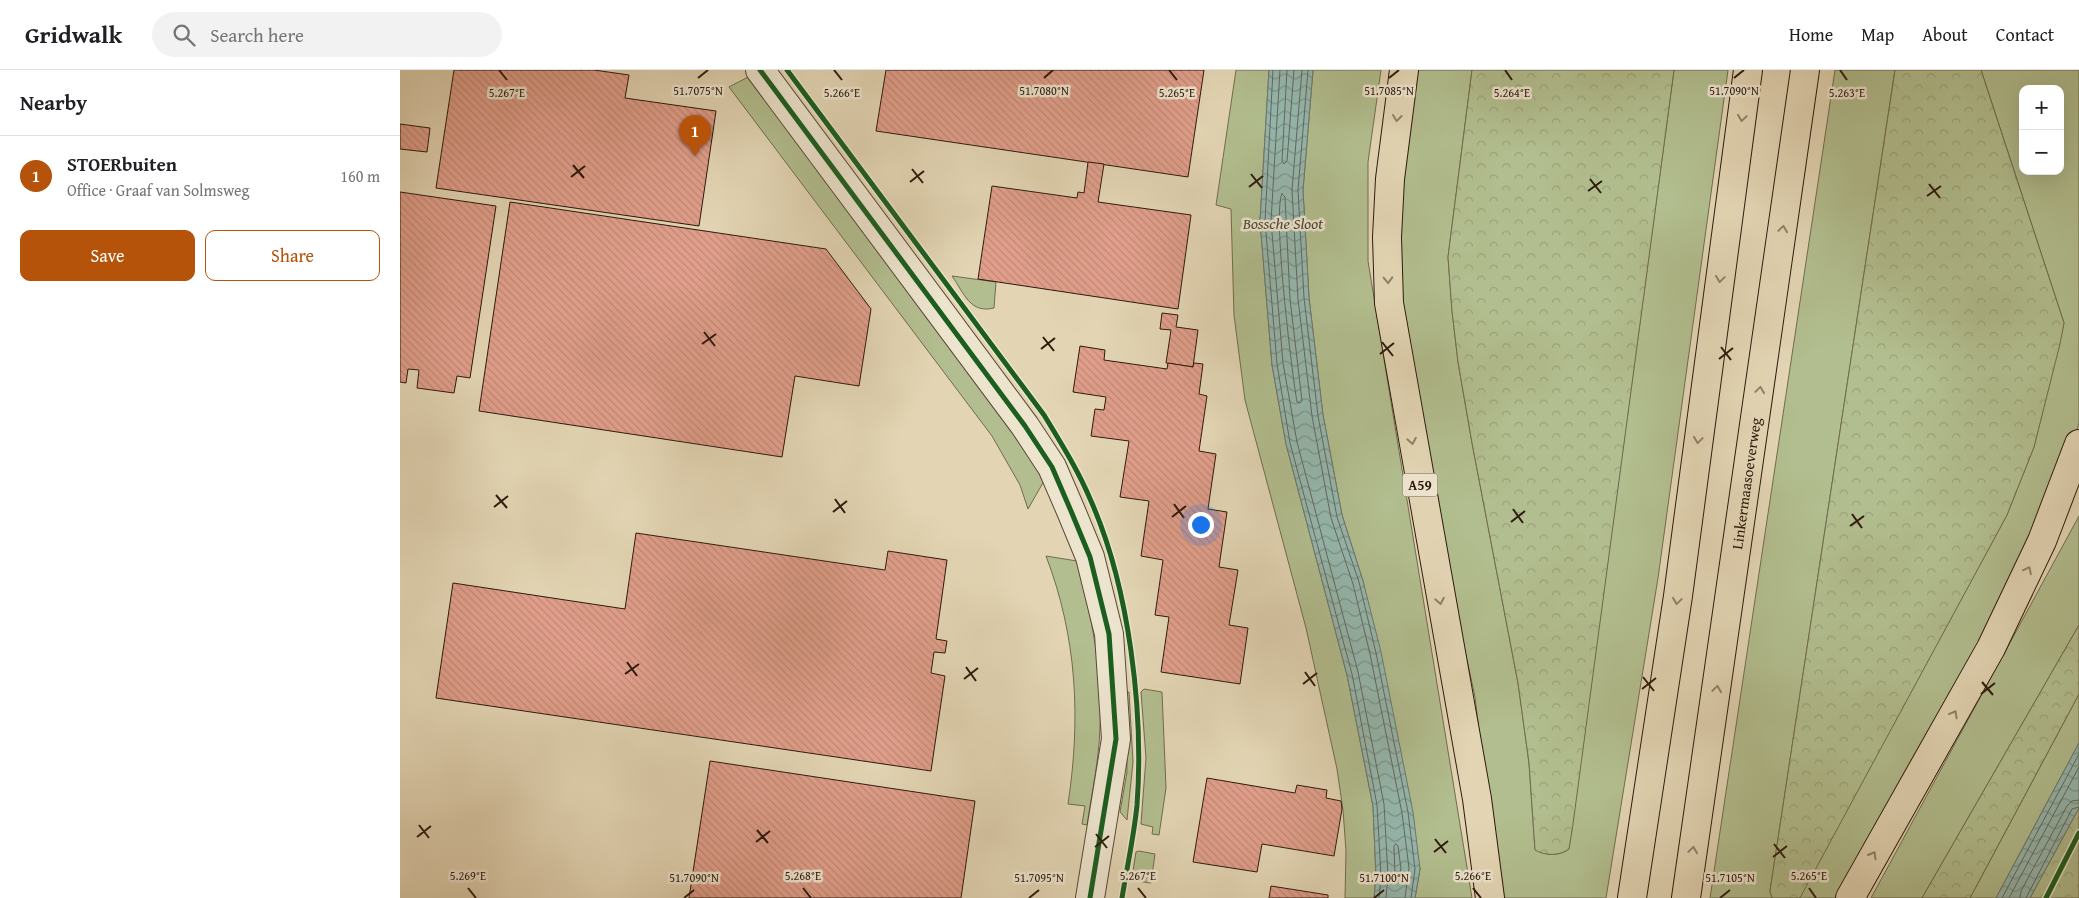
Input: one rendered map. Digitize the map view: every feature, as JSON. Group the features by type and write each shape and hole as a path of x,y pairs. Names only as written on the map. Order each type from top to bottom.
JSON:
{"highway":[{"name":"A59","path":"1404,70 1390,179 1387,237 1389,303 1477,799 1490,898"},
{"path":"1632,898 1679,586 1748,70"},
{"name":"Linkermaasoeverweg","path":"1686,898 1805,70"},
{"path":"1850,898 1991,648 2042,541 2079,444"}],"street":[{"path":"760,70 1025,426 1052,467 1090,557 1108,634 1116,739 1090,898"}],"green space":[{"path":"1236,70 1269,70 1260,221 1272,365 1286,444 1347,675 1373,806 1376,877 1374,898 1345,898 1346,851 1337,769 1306,628 1245,400 1234,315 1231,209 1216,205"},
{"path":"1313,70 1381,70 1368,162 1368,261 1472,898 1415,898 1420,869 1363,581 1342,515 1323,415 1309,298 1303,190"},
{"path":"1410,70 1472,70 1448,257 1452,311 1458,362 1472,443 1518,683 1529,763 1535,849 1543,853 1552,854 1561,853 1569,849 1674,70 1728,70 1658,578 1606,898 1499,898 1475,697 1450,581 1399,289 1396,222"},
{"path":"1472,70 1674,70 1573,824 1569,849 1557,854 1543,853 1535,850 1529,763 1518,683 1472,443 1458,362 1452,311 1448,257"},
{"path":"1835,70 1895,70 1770,891 1772,898 1710,898"},
{"path":"1895,70 1981,70 2064,323 2034,447 2007,515 1801,896 1799,898 1772,898 1770,891"},
{"path":"1981,70 2079,70 2079,423 2071,454 1974,663 1839,898 1799,898 2007,515 2034,447 2064,323"},
{"path":"750,76 1029,455 1044,481 1028,509 1020,485 992,436 729,87"},
{"path":"952,276 996,282 994,308 979,308 973,305 968,301"},
{"path":"2079,516 2079,625 1922,898 1871,898"},
{"path":"1046,556 1077,561 1095,643 1100,685 1100,727 1097,764 1087,825 1082,824 1085,806 1068,804 1074,740 1074,678 1064,617"},
{"path":"2079,625 2079,694 1970,898 1922,898"},
{"path":"1144,689 1162,692 1166,788 1159,835 1152,834 1153,827 1141,824 1146,758 1141,692"},
{"path":"1126,692 1129,692 1133,762 1127,820 1120,812 1127,772"},
{"path":"2079,694 2079,743 1996,898 1970,898"},
{"path":"2079,808 2079,898 2030,898"},
{"path":"1136,852 1155,854 1151,883 1137,881 1132,877"}],"water":[{"name":"Bossche Sloot","path":"1269,70 1313,70 1303,190 1309,298 1323,415 1342,515 1363,581 1381,652 1413,812 1420,869 1415,898 1374,898 1376,877 1373,806 1347,675 1286,444 1272,365 1260,221"},
{"path":"2079,743 2079,808 2030,898 1996,898"}],"building":[{"path":"454,70 594,70 629,75 625,98 716,111 699,226 436,188"},
{"path":"886,70 1204,70 1188,177 876,131"},
{"path":"400,124 430,128 427,152 400,149"},
{"path":"1088,162 1104,164 1098,202 1191,215 1178,309 978,279 992,186 1077,198 1078,192 1084,193"},
{"path":"400,192 496,206 470,378 457,376 454,393 417,388 419,370 408,369 406,383 400,382"},
{"path":"510,202 826,249 871,309 859,386 795,376 782,457 479,411"},
{"path":"1162,313 1178,315 1176,327 1198,330 1193,367 1166,363 1171,330 1160,329"},
{"path":"1080,346 1105,350 1104,360 1167,369 1168,363 1193,367 1194,363 1203,364 1199,394 1207,396 1199,451 1216,454 1208,509 1227,512 1219,567 1238,570 1229,625 1248,628 1240,684 1161,672 1169,617 1155,615 1163,560 1141,556 1149,501 1120,497 1129,441 1091,436 1095,409 1104,410 1106,397 1073,392"},
{"path":"636,533 885,570 888,551 947,560 936,639 947,641 945,653 934,652 931,673 945,676 931,771 436,698 453,583 625,609"},
{"path":"710,761 975,801 961,898 689,898"},
{"path":"1207,778 1295,793 1297,785 1327,790 1326,798 1341,801 1342,809 1334,856 1262,844 1257,872 1193,862"},
{"path":"1271,886 1328,895 1328,898 1269,898"}],"cycle path":[{"path":"760,70 1025,426 1052,467 1090,557 1109,634 1116,739 1090,898"},
{"path":"787,70 1044,415 1063,446 1091,501 1115,572 1124,610 1136,690 1139,768 1137,805 1122,898"},
{"path":"2046,898 2079,833"}],"place":[{"name":"STOERbuiten","path":"695,156"}]}
